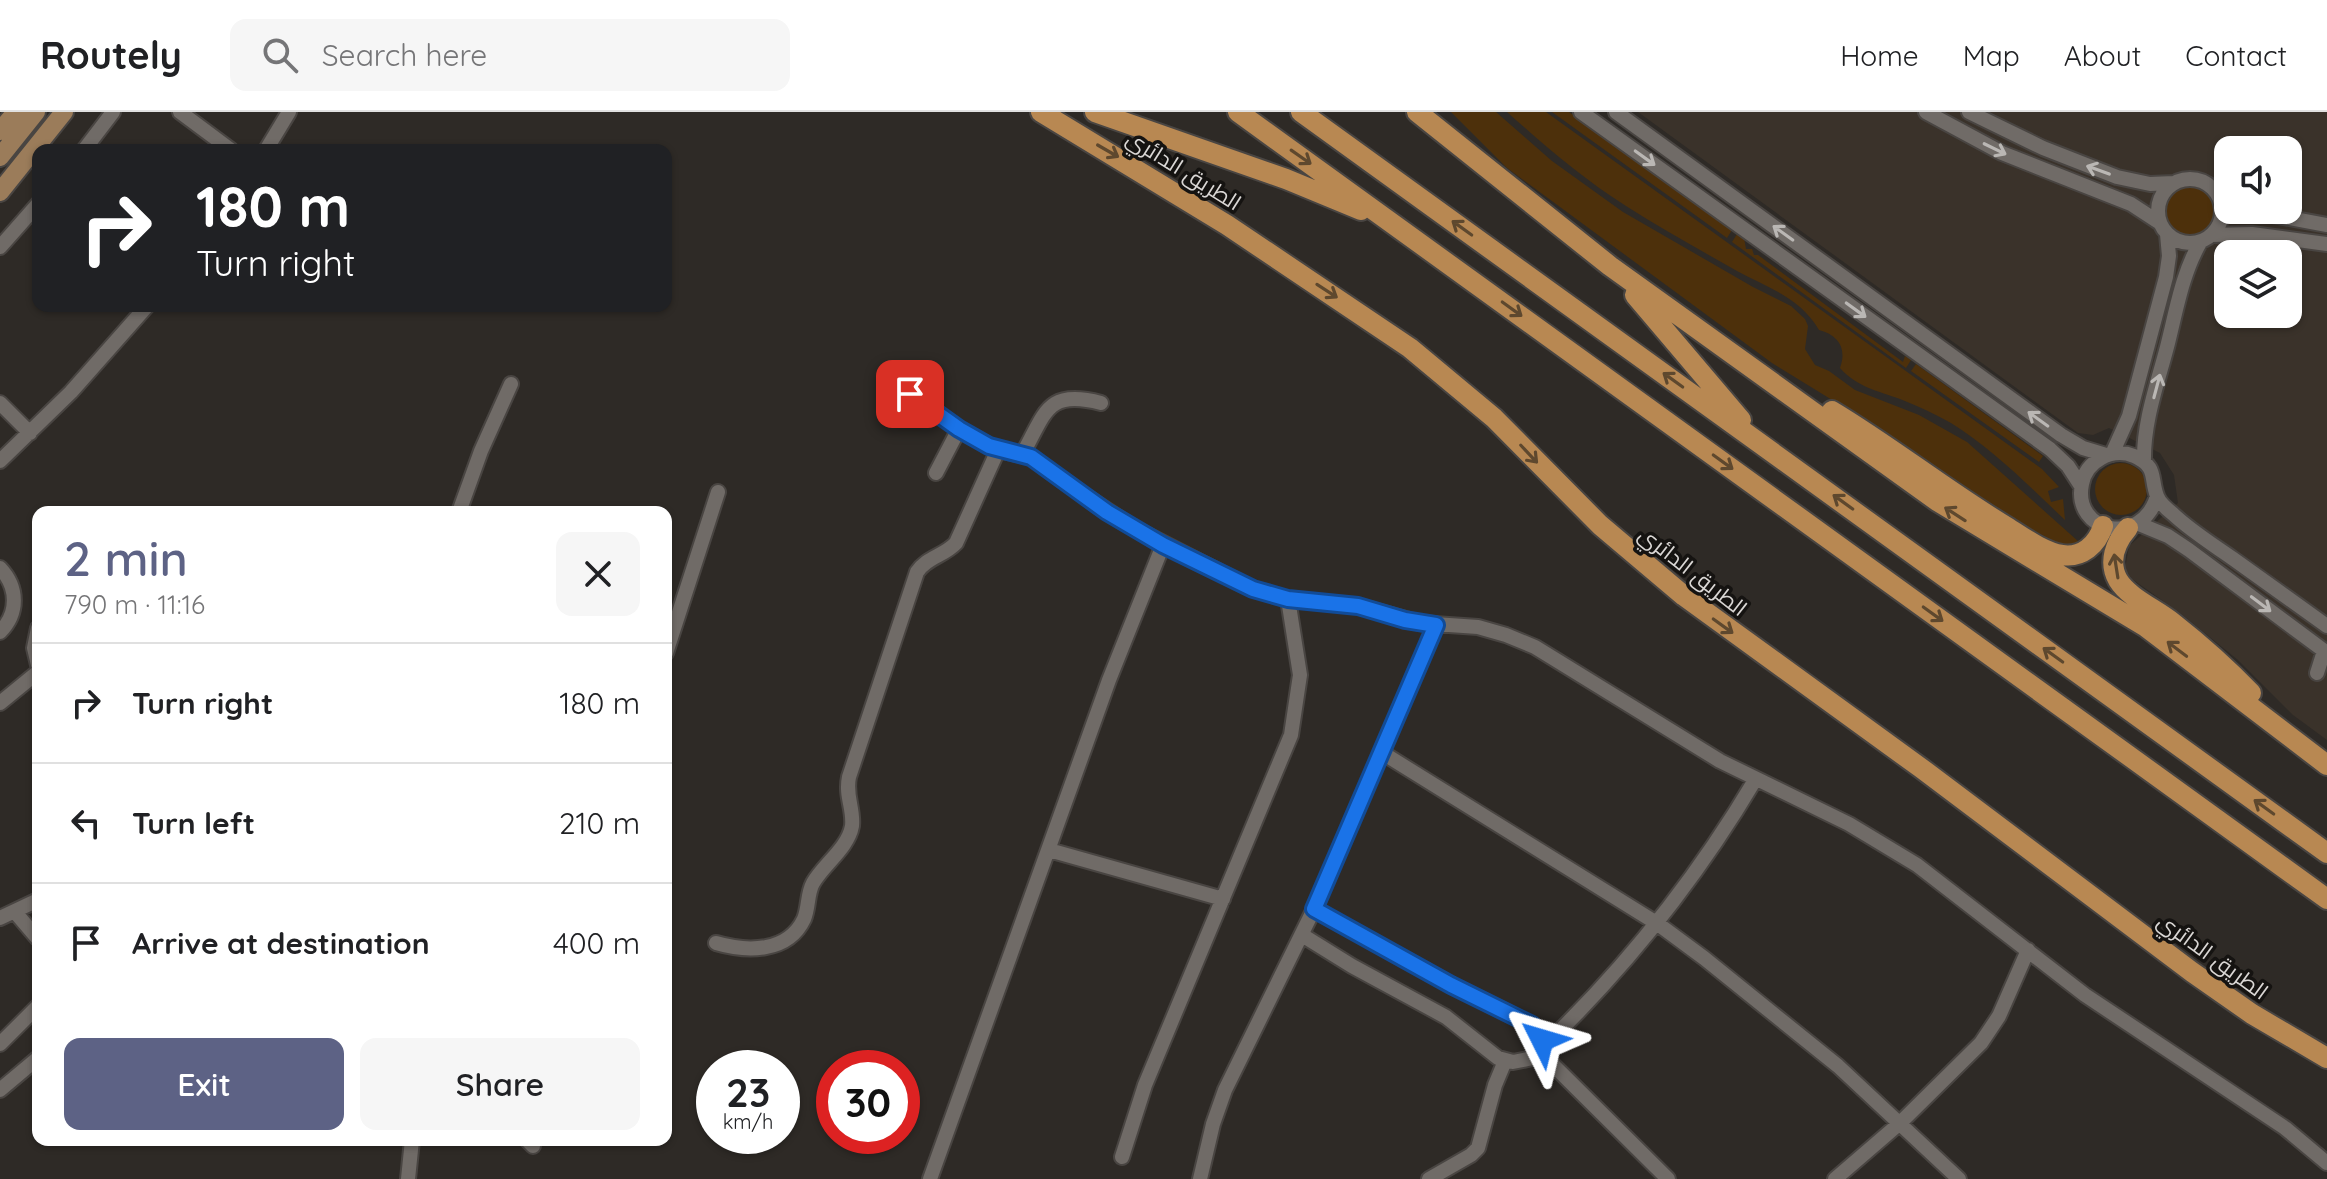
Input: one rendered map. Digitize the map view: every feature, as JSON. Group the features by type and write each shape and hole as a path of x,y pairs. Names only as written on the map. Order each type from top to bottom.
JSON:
{"highway":[{"name":"الطريق الدائري","path":"1041,112 1227,225 1410,348 1494,418 1600,525 1684,596 1921,768 2202,979 2327,1058"},
{"path":"1095,112 1286,179 1396,224"},
{"path":"1238,112 2327,899"},
{"path":"1301,112 2327,853"},
{"path":"1417,112 1610,266 1793,398 1962,518 2146,627 2327,765"},
{"path":"1436,112 1457,143"},
{"path":"1610,266 1759,442"},
{"path":"1793,398 1822,405 1879,440 1980,511 2054,553 2072,555 2084,552 2094,544 2103,526"},
{"path":"2133,526 2117,542 2113,555 2113,566 2119,581 2221,663 2254,696 2266,717"}],"main road":[{"path":"0,131 16,112"},
{"path":"0,157 36,112"},
{"path":"38,144 64,112"},
{"path":"0,192 32,152"}],"street":[{"path":"89,144 113,112"},
{"path":"180,112 223,144"},
{"path":"270,144 289,112"},
{"path":"1581,112 2051,450 2068,466 2081,486 2083,506 2088,514 2103,526 2133,526 2168,536 2326,652 2317,673"},
{"path":"1616,112 2061,435 2083,448 2109,455 2129,454 2144,462 2156,481 2157,496 2147,516 2133,526"},
{"path":"1926,112 2002,153 2131,204 2187,243 2252,234 2327,244"},
{"path":"1969,112 2088,167 2138,183 2174,183 2188,178 2200,180 2214,188"},
{"path":"2081,486 2089,468 2109,455 2129,416 2169,256 2158,205 2161,196 2174,183"},
{"path":"0,247 32,211"},
{"path":"2302,221 2327,225"},
{"path":"2144,462 2144,441 2150,411 2184,281 2206,238 2219,224"},
{"path":"0,461 30,433 141,312"},
{"path":"885,377 959,429 998,450 1023,453 1107,512 1163,545 1253,589 1288,599 1343,603 1405,620 1478,627 1535,647 1720,761 1849,824 1892,849 1941,883 2085,995 2285,1128 2327,1163"},
{"path":"461,506 481,451 511,384"},
{"path":"1023,453 1042,417 1056,403 1074,397 1101,403"},
{"path":"0,403 30,433"},
{"path":"936,473 959,429"},
{"path":"716,943 739,948 774,946 787,939 802,922 813,883 850,832 849,777 917,572 924,563 956,543 998,450"},
{"path":"672,634 718,492"},
{"path":"2157,496 2187,526 2327,626"},
{"path":"930,1179 1113,668 1163,545"},
{"path":"0,568 9,580 14,601 12,616 0,632"},
{"path":"1122,1157 1145,1085 1285,752 1295,718 1299,662 1288,599"},
{"path":"1200,1179 1225,1090 1314,909 1436,625"},
{"path":"0,703 32,677"},
{"path":"1381,752 1658,924 1794,1029 1959,1179"},
{"path":"1302,935 1364,974 1446,1017 1492,1054 1505,1061 1527,1061 1601,990 1658,924 1709,854 1755,780"},
{"path":"1049,850 1223,899"},
{"path":"0,918 32,903"},
{"path":"1314,909 1451,985 1532,1025 1540,1035 1539,1051 1668,1179"},
{"path":"15,912 32,932"},
{"path":"1835,1179 1900,1123 1981,1043 2003,1009 2028,950"},
{"path":"0,1044 32,1012"},
{"path":"1429,1179 1478,1148 1495,1085 1505,1061"},
{"path":"0,1090 32,1063"},
{"path":"408,1179 411,1146"}],"shaded area":[{"path":"1451,112 1496,112 1552,161 1623,212 1791,306 1808,326 1805,349 1815,365 1855,390 1919,415 1967,442 2079,542 2075,546 2063,546 2003,514 1881,430 1772,363 1507,168"},
{"path":"1507,112 1546,112 2042,469 2059,487 2048,491 2051,502 2063,499 2065,520 2010,468 1951,423 1853,380 1840,368 1840,344 1832,335 1819,330 1793,301 1610,196"},
{"path":"1552,112 1569,112 1732,230 1727,238"},
{"path":"1638,112 2327,112 2327,740 2293,715 2238,660 2132,579 2125,569 2129,546 2178,503 2174,475 2160,453 2109,428 2093,435 2078,433"},
{"path":"2190,185 2209,192 2214,201 2214,221 2209,230 2190,237 2171,230 2164,211 2171,192"},
{"path":"1737,234 1744,238 1746,249 1752,249 1754,255 1903,362 1905,356 1911,360 1906,368 1732,242"},
{"path":"1916,364 2043,456 2039,462 1911,371"},
{"path":"2121,463 2139,471 2147,489 2139,507 2121,515 2103,507 2095,489 2103,471"}],"route":[{"path":"910,394 989,446 1023,453 1038,461 1107,512 1163,545 1253,589 1288,599 1358,606 1405,620 1436,625 1314,909 1451,985 1532,1025 1542,1040"}]}
